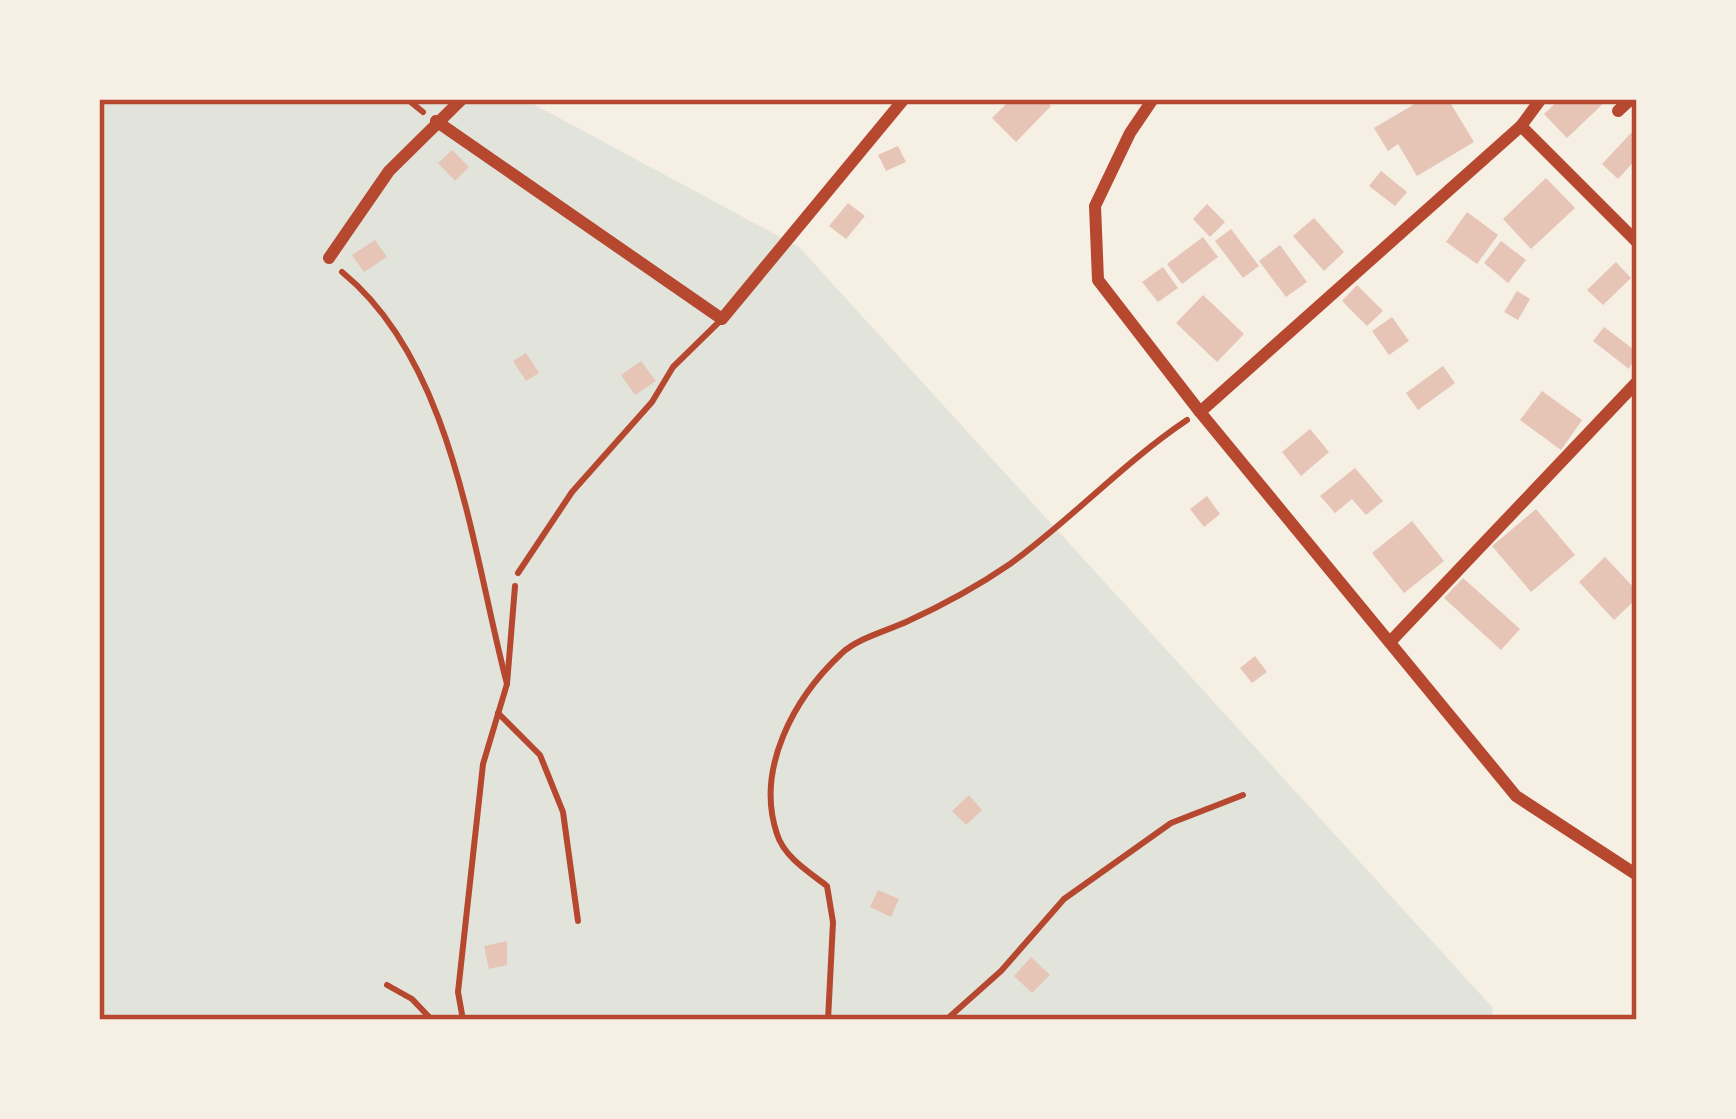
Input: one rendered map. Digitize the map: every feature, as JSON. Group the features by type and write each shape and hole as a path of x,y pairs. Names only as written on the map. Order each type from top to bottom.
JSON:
{"street":[{"path":"329,258 389,170 462,99"},
{"path":"436,121 722,319 904,99"},
{"path":"1153,99 1130,133 1095,206 1098,280 1200,412 1516,796 1637,875"},
{"path":"1200,412 1521,126 1541,99"},
{"path":"1618,111 1631,99"},
{"path":"1521,126 1637,242"},
{"path":"1390,642 1637,382"}],"lane":[{"path":"518,573 621,430 722,319"}],"path":[{"path":"329,258 366,290 399,336 454,458 507,684"},
{"path":"828,1020 833,922 826,886 792,859 777,834 771,774 789,719 843,652 1006,566 1095,497 1131,458 1200,412"},
{"path":"463,1020 458,992 483,764 507,684 508,616 518,573"},
{"path":"498,713 540,755 563,812 578,921"},
{"path":"946,1020 1001,971 1064,899 1172,823 1243,795"},
{"path":"387,985 412,998 432,1020"}],"shaded area":[{"path":"99,99 524,99 799,247 1493,1008 1492,1020 99,1020"}],"building":[{"path":"1011,99 1044,99 1051,106 1016,142 992,118"},
{"path":"1423,99 1448,99 1474,142 1417,176 1398,144 1388,151 1374,128"},
{"path":"1560,99 1608,99 1567,138 1544,114"},
{"path":"1631,133 1637,138 1637,158 1618,179 1602,164"},
{"path":"898,146 906,162 886,171 878,155"},
{"path":"452,150 469,167 455,181 438,163"},
{"path":"1381,171 1407,192 1395,206 1369,186"},
{"path":"1546,178 1575,208 1531,249 1503,219"},
{"path":"848,203 865,216 846,239 829,226"},
{"path":"1207,204 1225,222 1210,237 1193,219"},
{"path":"1467,212 1498,235 1477,264 1446,242"},
{"path":"1314,218 1344,252 1324,271 1293,236"},
{"path":"1231,229 1259,266 1243,278 1215,241"},
{"path":"1203,237 1218,257 1182,284 1167,264"},
{"path":"375,240 387,257 364,272 352,255"},
{"path":"1501,241 1526,260 1508,283 1484,263"},
{"path":"1280,245 1307,282 1286,297 1259,261"},
{"path":"1616,262 1631,278 1603,305 1587,290"},
{"path":"1163,267 1178,288 1158,302 1142,282"},
{"path":"1357,285 1383,311 1367,326 1342,301"},
{"path":"1517,291 1530,299 1518,320 1504,312"},
{"path":"1203,295 1244,334 1217,362 1176,323"},
{"path":"1392,317 1409,341 1389,355 1372,331"},
{"path":"1604,327 1637,352 1629,369 1593,341"},
{"path":"526,353 539,373 526,381 513,361"},
{"path":"641,361 656,381 635,395 621,375"},
{"path":"1443,366 1455,383 1418,410 1406,393"},
{"path":"1542,391 1582,420 1561,450 1520,420"},
{"path":"1310,429 1329,452 1301,476 1282,452"},
{"path":"1355,468 1383,501 1366,515 1352,499 1335,513 1320,496"},
{"path":"1207,496 1220,514 1204,527 1190,509"},
{"path":"1536,509 1575,555 1531,592 1492,546"},
{"path":"1412,521 1444,561 1404,593 1372,553"},
{"path":"1605,557 1637,591 1637,598 1614,620 1579,582"},
{"path":"1463,578 1520,629 1501,650 1444,598"},
{"path":"1255,656 1267,672 1252,683 1240,668"},
{"path":"969,795 982,810 966,825 952,811"},
{"path":"878,890 899,899 891,917 870,907"},
{"path":"507,941 507,965 489,969 484,946"},
{"path":"1031,957 1050,975 1032,993 1014,976"}]}
